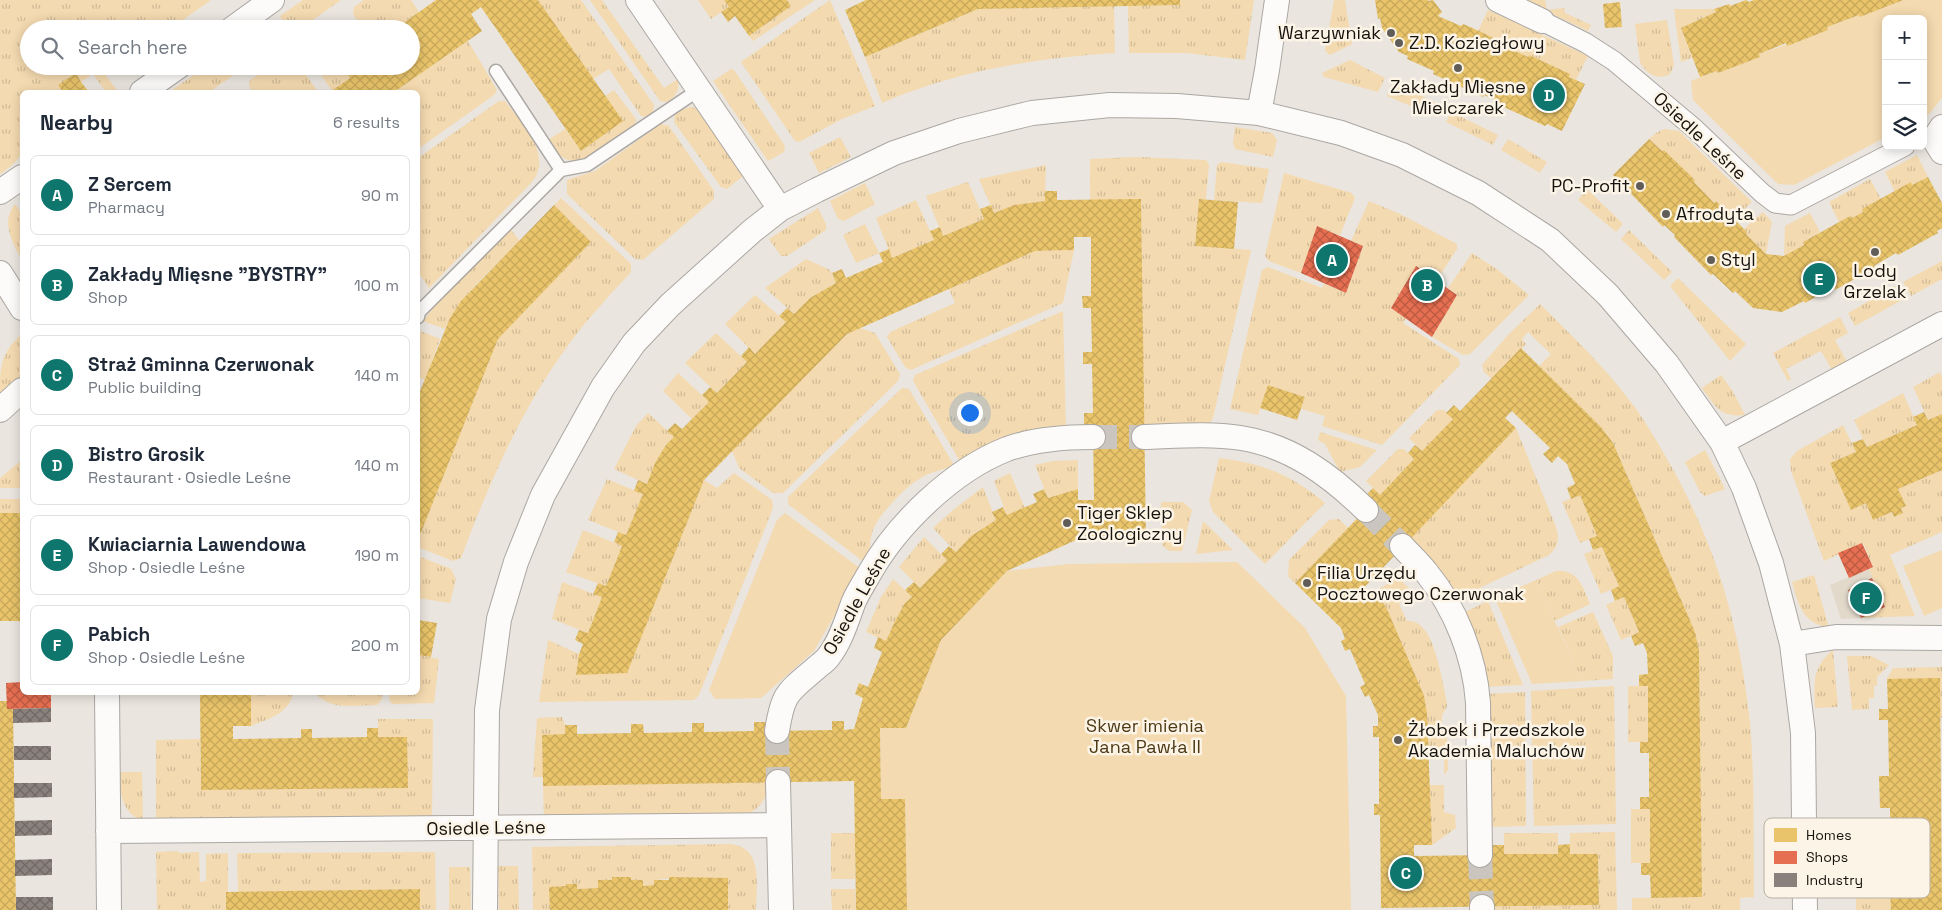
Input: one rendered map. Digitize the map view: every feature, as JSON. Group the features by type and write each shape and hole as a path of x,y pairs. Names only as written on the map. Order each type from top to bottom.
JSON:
{"street":[{"path":"244,20 272,0"},
{"path":"638,0 780,208"},
{"path":"1259,113 1268,70 1278,0"},
{"name":"Osiedle Leśne","path":"1498,0 1586,43 1614,60 1695,129 1775,203 1791,205 1897,150"},
{"path":"145,90 166,75"},
{"path":"485,910 486,710 499,619 516,562 543,495 603,387 634,343 670,305 780,208 894,153 959,131 1032,113 1110,105 1177,106 1259,113 1341,132 1402,155 1478,193 1550,240 1608,295 1667,364 1722,442 1744,488 1771,563 1792,644 1803,733 1804,818"},
{"path":"0,192 20,178"},
{"path":"0,273 20,305"},
{"path":"1722,442 1942,324"},
{"path":"0,410 20,392"},
{"path":"1144,437 1214,436 1240,438 1267,444 1290,453 1320,470 1366,510"},
{"name":"Osiedle Leśne","path":"777,731 781,706 788,693 829,657 855,600 888,544 936,494 963,474 1007,450 1038,440 1093,437"},
{"path":"1402,546 1427,572 1450,609 1466,645 1478,703 1480,855"},
{"path":"1792,644 1836,637 1942,638"},
{"path":"107,695 109,910"},
{"path":"778,782 781,910"},
{"name":"Osiedle Leśne","path":"108,831 779,825"}],"lane":[{"path":"496,71 561,170"},
{"path":"420,311 561,170 587,165 700,89"}],"shaded area":[{"path":"1869,569 1885,607 1861,618 1841,619 1830,585"}],"green space":[{"path":"0,0 211,0 183,20 20,20 20,75 74,75 58,85 62,90 20,90 20,155 15,162 0,174"},
{"path":"303,0 341,0 313,20 282,20 280,16"},
{"path":"364,0 411,0 419,12 408,20 357,20 353,14 354,7"},
{"path":"538,0 581,0 654,105 653,112 646,117 641,116 609,69 593,79"},
{"path":"590,0 602,0 664,88 678,79 678,90 670,100 667,102 660,101"},
{"path":"698,0 724,0 729,7 711,19"},
{"path":"787,0 815,0 753,41 749,36 791,6"},
{"path":"830,0 875,106 842,119 799,142 795,141 741,62"},
{"path":"1180,0 1254,0 1245,60 1187,53 1129,53 1128,6 1180,5"},
{"path":"1334,0 1345,0 1352,44 1330,55 1325,51"},
{"path":"1523,0 1545,0 1547,10 1564,8 1565,13 1591,25 1588,31"},
{"path":"1901,0 1942,0 1942,98 1927,115 1927,15 1882,15 1882,139 1794,185 1778,184 1693,100 1691,81 1717,71 1718,73 1759,57 1759,54 1828,30 1827,27 1859,15 1860,17"},
{"path":"1114,6 1115,53 1055,58 967,74 938,82 882,103 865,57 978,9"},
{"path":"1674,9 1714,9 1716,12 1681,28 1692,58 1681,62"},
{"path":"1488,10 1588,56 1576,80 1569,77 1569,74 1529,55 1528,57 1501,45 1502,42 1478,31"},
{"path":"1667,20 1674,65 1670,74 1662,77 1649,73 1640,62 1635,24"},
{"path":"468,41 497,90 494,95 420,148 420,90 397,90"},
{"path":"1350,60 1385,78 1378,92 1324,77 1322,73"},
{"path":"731,69 734,70 785,146 784,152 768,161 713,81"},
{"path":"77,75 92,75 81,82"},
{"path":"94,75 106,75 117,90 105,90"},
{"path":"194,75 234,75 212,90 172,90"},
{"path":"257,75 306,75 317,90 252,90 249,86 250,80"},
{"path":"321,75 348,75 350,78 331,90"},
{"path":"1394,82 1442,106 1437,117 1387,96"},
{"path":"614,90 636,119 635,124 586,157 573,161 561,156 548,140 565,129 581,151 622,121 605,96"},
{"path":"499,101 505,101 527,129 538,151 539,162 537,173 531,183 429,288 420,275 420,157"},
{"path":"691,107 699,109 743,176 727,189 721,187 674,122 675,114"},
{"path":"1451,112 1498,135 1493,145 1446,122"},
{"path":"661,124 669,126 714,191 714,199 643,260 635,259 567,194 567,180 595,171"},
{"path":"1235,127 1272,133 1277,140 1273,157 1235,149 1233,143"},
{"path":"1664,129 1679,131 1752,202 1734,219 1716,201 1714,203 1694,182 1695,180 1664,150 1662,151 1649,139"},
{"path":"840,137 851,157 819,173 809,153"},
{"path":"1508,139 1547,162 1540,173 1501,150"},
{"path":"1917,155 1928,177 1912,185 1911,182 1895,192 1885,172"},
{"path":"1137,157 1206,160 1209,164 1206,199 1199,199 1195,246 1251,250 1213,418 1209,425 1144,428 1141,200 1090,200 1090,159"},
{"path":"1221,162 1269,169 1262,203 1214,200 1217,165"},
{"path":"1046,165 1045,201 1015,205 994,213 979,179"},
{"path":"1284,173 1352,193 1355,198 1340,235 1317,227 1301,273 1269,261 1265,256"},
{"path":"1870,179 1881,199 1862,209 1863,212 1839,222 1829,202"},
{"path":"968,182 984,219 943,236 926,196"},
{"path":"865,183 875,204 844,221 838,219 830,201"},
{"path":"1587,189 1623,224 1616,232 1578,200"},
{"path":"561,198 631,264 631,272 576,334 536,394 495,474 461,558 453,561 420,548 420,535 498,339 591,242 554,205"},
{"path":"916,200 934,240 892,258 876,218"},
{"path":"1369,201 1400,214 1457,244 1457,249 1437,280 1416,266 1391,308 1406,318 1403,323 1459,359 1460,365 1382,445 1322,426 1325,416 1301,409 1305,397 1268,385 1258,415 1230,409 1262,270 1268,267 1322,288 1324,284 1346,293 1363,246 1351,241"},
{"path":"15,204 20,211 20,257 12,240 8,225 11,211"},
{"path":"818,208 826,224 826,230 787,256 781,256 769,239"},
{"path":"1763,212 1772,222 1766,254 1746,234 1747,232 1744,229"},
{"path":"1810,213 1820,232 1803,242 1804,245 1784,256 1785,226"},
{"path":"865,224 879,253 856,263 843,235"},
{"path":"511,230 520,241 468,293 451,316 445,329 423,321 447,291"},
{"path":"1629,230 1672,272 1664,280 1621,239"},
{"path":"1074,250 1063,303 911,370 905,367 887,337 890,332 955,303 949,289 1035,251"},
{"path":"1472,253 1498,270 1529,295 1470,354 1463,355 1432,337 1457,295 1448,288"},
{"path":"806,259 830,270 836,283 810,298 794,314 765,288"},
{"path":"1942,261 1942,279 1911,296 1903,282"},
{"path":"1678,278 1746,344 1730,361 1670,286"},
{"path":"1895,286 1902,300 1855,326 1848,313"},
{"path":"755,295 786,322 755,354 725,324"},
{"path":"1540,304 1620,388 1653,435 1690,502 1725,593 1746,689 1752,745 1754,897 1740,898 1740,910 1632,910 1632,898 1702,897 1699,651 1695,633 1613,443 1601,427 1539,366 1551,354 1528,332 1522,339 1526,344 1492,379 1484,372 1482,365 1508,335"},
{"path":"1063,311 1066,429 962,465 913,381 915,375"},
{"path":"1840,317 1848,333 1835,340 1847,362 1832,370 1821,351 1786,369 1791,379 1788,381 1773,353"},
{"path":"860,328 875,333 900,374 898,381 783,493 773,493 739,468 732,451 847,334"},
{"path":"420,331 440,339 425,380 420,378"},
{"path":"716,333 747,362 717,393 685,363"},
{"path":"20,336 20,378 17,383 0,395 0,377 3,361 9,348"},
{"path":"1940,372 1942,378 1942,414 1928,420 1913,387"},
{"path":"678,373 709,402 692,419 663,391"},
{"path":"1721,375 1732,390 1745,415 1724,413 1702,388"},
{"path":"902,388 909,389 955,467 928,474 913,483 893,502 874,528 865,563 788,504 788,497"},
{"path":"1903,393 1917,425 1867,447 1854,420"},
{"path":"1437,410 1444,410 1453,419 1422,451 1409,438"},
{"path":"648,413 674,437 658,459 647,484 614,469 636,426"},
{"path":"1843,425 1856,452 1830,463 1851,509 1866,503 1873,520 1892,512 1894,517 1903,513 1901,508 1905,506 1898,489 1942,470 1942,532 1890,555 1915,616 1861,618 1885,607 1869,569 1873,567 1863,543 1824,561 1791,471 1790,459 1797,451"},
{"path":"1516,428 1556,527 1558,539 1556,546 1549,555 1454,600 1407,541"},
{"path":"1320,432 1377,450 1360,467 1340,472 1325,444 1318,440"},
{"path":"1398,449 1404,449 1414,459 1380,495 1366,481"},
{"path":"1705,450 1725,489 1705,496 1700,492 1685,462"},
{"path":"1219,458 1250,463 1276,472 1300,485 1325,503 1265,564 1213,512 1209,501"},
{"path":"1078,460 1078,489 1048,498 1035,465 1053,461"},
{"path":"20,462 20,488 0,488 0,478"},
{"path":"734,473 772,500 773,508 699,695 694,700 539,702 548,640 579,654 576,675 627,672 704,480 717,488"},
{"path":"1010,473 1025,508 1007,515 994,481"},
{"path":"607,479 643,494 626,535 588,520"},
{"path":"983,487 996,520 971,536 956,552 933,528"},
{"path":"1580,495 1597,536 1580,543 1562,502"},
{"path":"0,499 20,499 20,513 0,513"},
{"path":"1161,502 1183,502 1192,510 1182,551 1169,551 1162,545"},
{"path":"785,513 861,569 814,651 761,698 715,699 709,690 777,520"},
{"path":"1339,519 1348,528 1295,583 1288,576 1289,560 1329,520"},
{"path":"1203,521 1233,550 1196,554"},
{"path":"583,530 622,546 606,586 566,572"},
{"path":"924,537 947,560 920,588 899,567"},
{"path":"1602,547 1619,586 1601,594 1584,554"},
{"path":"1942,550 1942,608 1924,616 1903,566"},
{"path":"420,557 451,569 456,579 450,603 420,598"},
{"name":"Skwer imienia Jana Pawła II","path":"1237,562 1305,628 1346,696 1351,910 907,910 905,799 881,799 880,728 906,728 941,640 1007,571 1069,564"},
{"path":"1556,571 1563,571 1575,576 1579,580 1590,604 1555,621 1536,580"},
{"path":"1814,575 1829,628 1813,622 1807,617 1800,606 1792,582"},
{"path":"1398,578 1410,589 1399,604 1407,621 1421,626 1431,640 1441,673 1447,703 1447,707 1442,715 1442,729 1447,734 1448,770 1444,775 1444,755 1428,755 1387,609 1375,591"},
{"path":"893,579 912,597 900,612 886,641 866,632 881,597"},
{"path":"1536,580 1582,681 1532,684 1495,598"},
{"path":"562,582 602,597 588,633 552,619"},
{"path":"1624,597 1639,632 1621,640 1606,605"},
{"path":"1488,601 1523,685 1483,687 1461,614"},
{"path":"1593,612 1613,656 1613,679 1582,681 1558,627"},
{"path":"1833,650 1838,707 1815,708 1815,683 1818,669 1826,656"},
{"path":"420,655 439,659 434,703 392,704 389,699 390,695 420,695"},
{"path":"1847,656 1871,656 1889,665 1877,677 1877,686 1874,686 1874,698 1869,698 1869,709 1852,710"},
{"path":"1942,667 1942,718 1887,679 1893,668"},
{"path":"1614,686 1616,824 1534,826 1531,691"},
{"path":"1628,686 1648,686 1648,742 1628,742"},
{"path":"1525,692 1526,826 1487,827 1485,694"},
{"path":"251,695 292,695 287,706 277,715 251,726"},
{"path":"317,695 383,695 377,705 344,706 321,699"},
{"path":"562,717 565,725 565,734 542,735 543,777 533,777 537,718"},
{"path":"378,719 433,719 432,820 156,824 156,740 200,739 201,790 407,788 407,737 378,737"},
{"path":"119,772 142,772 143,821 130,812 123,801"},
{"path":"769,782 767,793 762,803 755,810 745,815 544,818 543,786"},
{"path":"1429,785 1444,785 1444,812 1455,815 1456,828 1432,845"},
{"path":"1631,809 1650,809 1650,863 1631,863"},
{"path":"1615,832 1617,910 1488,910 1488,907 1599,905 1598,854 1570,854 1570,833"},
{"path":"831,833 855,833 855,879 831,879"},
{"path":"1504,833 1558,833 1558,854 1504,854"},
{"path":"731,844 742,847 753,860 757,880 756,910 728,910 682,877 655,880 654,885 643,886 643,880 631,880 631,877 613,877 612,880 598,888 577,889 576,884 550,887 550,910 533,910 532,847"},
{"path":"177,851 180,853 199,852 200,882 206,881 206,854 228,853 226,910 157,910 156,852"},
{"path":"435,852 436,910 420,910 420,889 238,892 237,853"},
{"path":"498,866 518,866 519,910 499,910"},
{"path":"449,867 470,867 471,910 449,910"},
{"path":"831,889 855,889 856,910 832,910"},
{"path":"1856,898 1891,898 1891,910 1856,910"}],"building: Homes":[{"path":"436,0 538,0 623,121 581,151 481,7 471,14 482,31 420,74 420,20 408,20"},
{"path":"724,0 787,0 791,6 749,36 735,16 728,22 721,12 729,7"},
{"path":"866,0 1180,0 1180,5 978,9 865,57 845,10"},
{"path":"1375,0 1433,0 1442,12 1438,16 1461,26 1463,24 1468,26 1502,42 1501,45 1528,57 1529,55 1570,74 1569,77 1585,84 1562,131 1547,124 1545,126 1495,103 1496,100 1484,95 1483,97 1433,74 1434,71 1407,59 1408,56 1399,52 1382,28 1380,18 1378,19"},
{"path":"1746,0 1749,2 1754,0 1903,0 1860,17 1859,15 1827,27 1828,30 1787,46 1786,43 1759,54 1760,57 1718,73 1717,71 1700,77 1681,28 1716,12 1714,9"},
{"path":"1620,2 1622,27 1605,28 1603,4"},
{"path":"73,75 77,75 87,90 62,90 58,85"},
{"path":"348,75 419,75 397,90 333,90 350,78"},
{"path":"1649,139 1662,151 1664,150 1695,180 1694,182 1714,203 1716,201 1766,254 1784,256 1804,245 1803,242 1850,216 1852,218 1863,212 1862,209 1911,182 1912,185 1928,177 1942,203 1942,228 1937,231 1938,233 1898,255 1896,253 1874,266 1875,268 1835,290 1834,287 1805,303 1804,301 1782,312 1753,308 1735,291 1733,293 1713,274 1711,275 1674,237 1675,235 1664,225 1663,227 1613,175"},
{"path":"1045,191 1057,191 1057,200 1141,199 1146,539 1076,540 1007,571 941,640 906,728 880,728 881,799 905,799 907,910 856,910 854,781 543,786 542,735 565,734 565,725 577,725 577,734 631,733 631,724 643,724 644,733 692,732 692,723 704,723 704,732 754,731 754,722 766,722 766,731 832,730 832,721 844,721 844,730 854,729 863,698 855,694 859,683 868,687 882,652 874,648 878,637 886,641 905,603 912,597 905,590 914,582 920,588 947,560 941,554 949,546 956,552 971,536 996,520 992,512 1003,507 1007,515 1037,502 1033,494 1044,489 1048,498 1078,489 1078,500 1094,500 1093,425 1084,425 1084,413 1093,413 1092,364 1083,364 1083,352 1092,352 1091,308 1083,308 1082,296 1091,296 1091,237 1074,237 1074,250 1035,251 847,334 704,480 627,673 576,675 579,654 583,644 575,640 579,630 588,633 602,597 593,594 598,583 606,586 622,546 614,542 618,532 626,535 643,494 634,491 638,480 647,484 655,463 666,445 674,437 667,431 675,423 682,429 709,402 702,395 710,387 717,393 747,362 741,356 749,347 755,354 786,322 779,316 787,308 794,314 810,298 836,283 832,273 842,269 846,278 883,262 879,253 889,249 892,258 934,240 930,231 940,227 943,236 984,219 980,209 991,205 994,213 1014,205 1045,201"},
{"path":"1199,199 1238,202 1234,249 1195,246"},
{"path":"554,205 591,242 498,339 420,535 420,391 450,318 461,301"},
{"path":"1521,348 1601,427 1613,443 1695,632 1699,651 1702,897 1651,898 1650,875 1641,875 1641,863 1650,863 1650,809 1640,809 1640,797 1649,797 1649,753 1640,753 1640,742 1648,742 1648,686 1639,686 1639,675 1648,674 1647,653 1643,643 1635,646 1631,636 1639,632 1624,597 1615,601 1611,590 1619,586 1602,547 1593,550 1589,539 1597,536 1580,495 1571,499 1567,488 1575,484 1567,464 1558,456 1552,463 1543,454 1550,448 1512,411 1505,418 1516,428 1356,596 1364,604 1375,591 1387,609 1424,696 1427,714 1432,845 1414,845 1414,856 1492,855 1492,845 1504,845 1504,854 1558,854 1558,845 1570,844 1570,854 1598,854 1599,905 1381,908 1380,815 1374,815 1374,804 1379,804 1379,737 1373,737 1373,726 1378,726 1378,715 1369,695 1365,697 1360,687 1365,684 1350,649 1345,651 1341,641 1345,639 1341,628 1295,583 1372,503 1365,496 1373,488 1380,495 1414,459 1408,453 1415,445 1422,451 1453,419 1446,413 1454,405 1460,411"},
{"path":"1268,385 1305,397 1297,420 1260,408"},
{"path":"1924,412 1928,420 1942,414 1942,470 1898,489 1906,506 1901,508 1903,513 1894,517 1892,512 1873,520 1866,503 1851,510 1830,463 1856,452 1852,443 1863,439 1867,447 1917,425 1913,417"},
{"path":"0,513 20,513 20,621 0,621"},
{"path":"420,620 437,623 431,657 420,655"},
{"path":"1940,678 1942,910 1891,910 1891,898 1930,898 1930,818 1890,818 1890,808 1880,808 1879,776 1889,776 1888,720 1879,720 1879,709 1888,709 1887,679"},
{"path":"200,695 251,695 251,726 233,726 233,739 301,738 301,729 312,729 312,738 367,737 367,728 378,728 378,737 407,737 408,788 201,790"},
{"path":"0,701 7,701 7,709 13,709 16,910 0,910"},
{"path":"612,877 631,877 631,880 643,880 643,886 654,885 654,880 669,880 669,877 728,878 728,910 550,910 549,887 577,884 577,889 598,888 598,880 612,880"},
{"path":"420,889 420,910 226,910 226,892"}],"building: Shops":[{"path":"1317,226 1363,246 1346,293 1301,273"},
{"path":"1416,266 1457,295 1432,337 1391,308"},
{"path":"1862,543 1873,567 1849,578 1838,553"},
{"path":"1872,578 1885,607 1861,618 1848,590"},
{"path":"20,682 20,695 51,695 51,708 7,709 6,683"}],"building: Industry":[{"path":"51,708 51,722 13,723 13,709"},
{"path":"14,746 51,746 51,760 14,760"},
{"path":"14,783 52,783 52,797 14,798"},
{"path":"52,820 52,835 15,836 15,821"},
{"path":"52,859 52,875 15,876 15,860"},
{"path":"16,897 53,897 53,910 16,910"}],"tunnel":[{"path":"1093,437 1144,437"},
{"path":"1366,510 1402,546"},
{"path":"777,731 778,782"},
{"path":"1480,855 1482,907"}],"place":[{"name":"Warzywniak","path":"1391,33"},
{"name":"Z.D. Koziegłowy","path":"1399,43"},
{"name":"Zakłady Mięsne Mielczarek","path":"1458,68"},
{"name":"Bistro Grosik","path":"1549,95"},
{"name":"PC-Profit","path":"1640,186"},
{"name":"Afrodyta","path":"1666,214"},
{"name":"Lody Grzelak","path":"1875,252"},
{"name":"Z Sercem","path":"1332,260"},
{"name":"Styl","path":"1711,260"},
{"name":"Kwiaciarnia Lawendowa","path":"1819,279"},
{"name":"Zakłady Mięsne \"BYSTRY\"","path":"1427,285"},
{"name":"Tiger Sklep Zoologiczny","path":"1067,523"},
{"name":"Filia Urzędu Pocztowego Czerwonak","path":"1307,583"},
{"name":"Pabich","path":"1866,598"},
{"name":"Żłobek i Przedszkole Akademia Maluchów","path":"1398,740"},
{"name":"Straż Gminna Czerwonak","path":"1406,873"}]}
